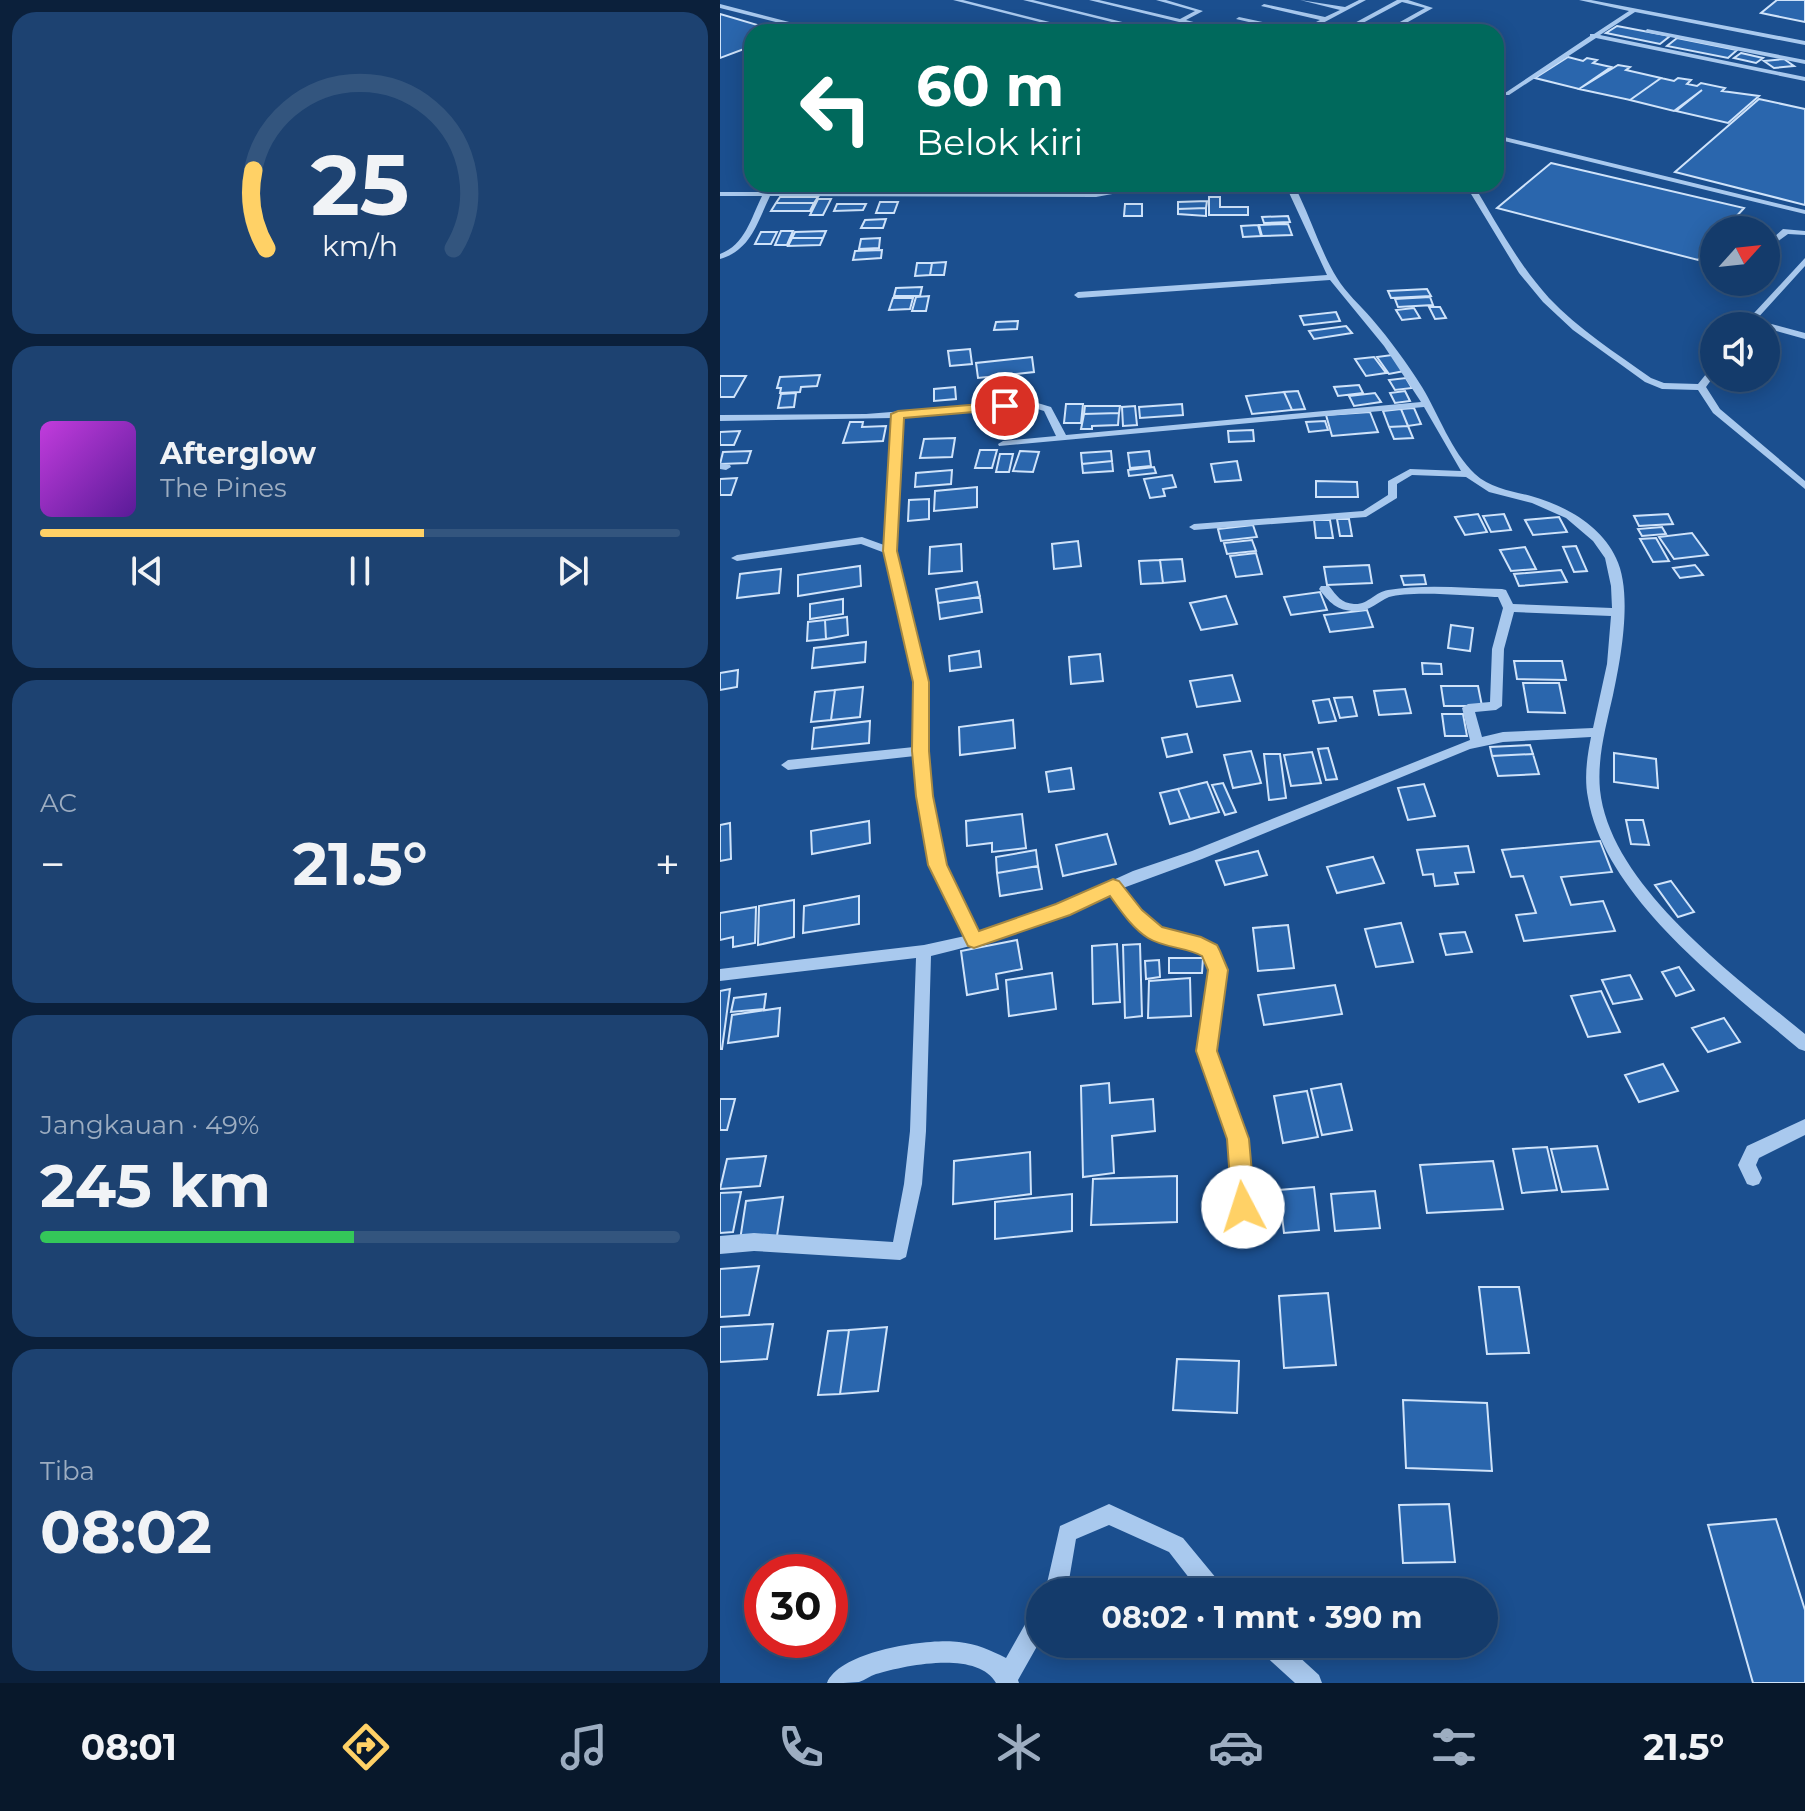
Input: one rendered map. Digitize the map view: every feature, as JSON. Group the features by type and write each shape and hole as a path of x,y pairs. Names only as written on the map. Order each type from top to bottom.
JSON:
{"street":[{"path":"956,0 1054,24"},
{"path":"1026,0 1126,24"},
{"path":"1092,0 1193,24"},
{"path":"1159,0 1200,11 1180,21"},
{"path":"1303,0 1346,9"},
{"path":"1316,24 1363,0"},
{"path":"1356,24 1401,0 1430,8 1400,24"},
{"path":"1582,0 1805,43"},
{"path":"720,6 791,24"},
{"path":"1264,6 1326,19"},
{"path":"1504,96 1634,10"},
{"path":"1239,19 1262,24"},
{"path":"1647,31 1805,62"},
{"path":"1592,35 1805,79"},
{"path":"1504,139 1805,212"},
{"path":"720,194 1096,195 1114,192"},
{"path":"1293,192 1332,277 1382,338 1427,404 1468,474 1492,490 1539,502 1563,512 1593,533 1617,571 1620,591 1615,612 1614,667 1598,732 1595,802 1609,844 1622,868 1648,901 1688,941 1805,1044"},
{"path":"1474,192 1522,271 1546,300 1576,328 1648,380 1662,386 1700,387"},
{"path":"720,257 736,253 743,245 767,194"},
{"path":"1780,236 1786,231 1805,233"},
{"path":"1758,312 1805,261"},
{"path":"1078,295 1332,277"},
{"path":"1780,330 1805,336"},
{"path":"1704,392 1716,411 1805,486"},
{"path":"720,418 898,414 1037,404 1048,409 1063,439"},
{"path":"1003,444 1427,404"},
{"path":"898,414 890,551 921,682 921,751 925,796 938,865 974,940"},
{"path":"1194,527 1366,514 1391,499 1392,483 1407,473 1468,474"},
{"path":"737,558 862,540 890,551"},
{"path":"1325,589 1337,604 1356,608 1372,604 1386,594 1421,591 1502,593 1509,608 1498,649 1496,706 1468,708 1477,743"},
{"path":"1509,608 1615,612"},
{"path":"720,975 924,951 974,940 1063,909 1113,886 1477,743 1503,737 1598,732"},
{"path":"788,765 921,751"},
{"path":"1113,886 1136,915 1156,933 1194,942 1210,951 1218,970 1207,1051 1238,1139 1243,1207"},
{"path":"720,1245 754,1242 900,1251 917,1144 924,951"},
{"path":"1753,1178 1747,1165 1753,1152 1805,1127"},
{"path":"1059,1578 1067,1533 1109,1514 1176,1545 1202,1578"},
{"path":"1008,1680 1026,1646"},
{"path":"838,1683 861,1668 935,1652 986,1656 999,1665 1008,1680"},
{"path":"1284,1658 1311,1683"}],"building":[{"path":"1777,0 1805,0 1805,22 1761,13"},
{"path":"720,14 754,24 744,24 744,49 720,58"},
{"path":"1617,26 1670,36 1660,44 1606,33"},
{"path":"1677,38 1737,50 1728,58 1667,46"},
{"path":"1741,53 1763,58 1756,63 1734,58"},
{"path":"1568,57 1583,61 1587,58 1597,60 1593,63 1611,67 1579,89 1535,78"},
{"path":"1784,59 1794,66 1774,68 1764,61"},
{"path":"1618,65 1630,67 1626,70 1661,78 1630,100 1579,89"},
{"path":"1661,78 1691,80 1687,84 1697,86 1701,83 1725,88 1722,91 1759,96 1728,123 1676,111 1702,90 1674,111 1630,100"},
{"path":"1759,99 1805,109 1805,205 1675,172"},
{"path":"1551,163 1744,208 1737,216 1700,216 1698,260 1497,208"},
{"path":"780,197 818,197 814,203 776,203"},
{"path":"1209,197 1220,197 1220,207 1248,207 1248,215 1209,215"},
{"path":"818,199 831,199 823,215 810,215"},
{"path":"1207,201 1206,208 1178,209 1178,202"},
{"path":"880,202 898,202 894,213 876,213"},
{"path":"776,203 814,203 810,211 771,211"},
{"path":"837,204 866,204 863,210 834,211"},
{"path":"1125,204 1142,204 1142,216 1124,216"},
{"path":"1206,208 1206,216 1178,214 1178,209"},
{"path":"1288,216 1290,222 1264,223 1262,217"},
{"path":"886,219 883,228 861,228 865,220"},
{"path":"1288,224 1292,235 1262,236 1259,225"},
{"path":"1258,225 1261,236 1243,237 1241,226"},
{"path":"781,231 793,231 787,245 775,245"},
{"path":"826,231 823,238 792,238 795,232"},
{"path":"761,232 777,232 771,244 755,244"},
{"path":"792,238 823,238 820,245 788,246"},
{"path":"880,238 879,248 859,249 861,239"},
{"path":"882,250 881,258 853,260 855,251"},
{"path":"946,262 944,275 930,275 932,263"},
{"path":"917,263 932,263 930,275 915,276"},
{"path":"922,287 920,296 894,296 896,288"},
{"path":"1427,289 1431,296 1391,298 1388,291"},
{"path":"929,296 926,311 912,311 916,297"},
{"path":"1430,297 1433,305 1398,307 1395,299"},
{"path":"893,298 913,298 910,309 889,310"},
{"path":"1429,307 1440,307 1446,318 1435,319"},
{"path":"1414,308 1420,318 1402,320 1396,310"},
{"path":"1336,312 1340,321 1304,325 1300,316"},
{"path":"1018,321 1017,329 994,330 996,322"},
{"path":"1346,326 1352,333 1314,339 1309,331"},
{"path":"970,349 972,364 950,366 948,351"},
{"path":"1392,355 1404,371 1389,374 1377,357"},
{"path":"1032,357 1034,372 978,378 976,363"},
{"path":"1374,357 1386,373 1366,376 1355,359"},
{"path":"820,375 817,386 801,387 800,392 780,393 781,388 777,388 780,377"},
{"path":"720,376 746,376 734,397 720,397"},
{"path":"1406,378 1412,388 1395,390 1389,380"},
{"path":"1359,385 1363,393 1338,396 1334,387"},
{"path":"955,387 956,399 934,401 934,389"},
{"path":"1298,391 1305,409 1292,410 1284,392"},
{"path":"1405,391 1410,401 1395,403 1390,393"},
{"path":"1284,392 1292,410 1252,414 1246,396"},
{"path":"796,393 794,407 778,408 781,394"},
{"path":"1375,393 1381,402 1354,406 1349,396"},
{"path":"1066,404 1083,404 1081,423 1064,423"},
{"path":"1182,404 1183,415 1140,418 1139,407"},
{"path":"1085,406 1120,406 1119,413 1084,414"},
{"path":"1135,406 1137,425 1123,426 1122,407"},
{"path":"1414,408 1421,424 1408,426 1401,409"},
{"path":"1401,409 1408,426 1389,427 1383,411"},
{"path":"1370,412 1378,432 1332,436 1326,415"},
{"path":"1119,413 1118,425 1081,429 1084,414"},
{"path":"1325,421 1328,430 1309,432 1306,422"},
{"path":"850,422 863,422 862,427 886,426 883,441 843,443"},
{"path":"1408,426 1413,438 1394,439 1389,427"},
{"path":"1253,430 1254,441 1229,442 1228,431"},
{"path":"740,431 734,445 720,445 720,432"},
{"path":"955,438 952,457 920,458 924,439"},
{"path":"980,450 997,450 992,468 975,468"},
{"path":"751,451 747,463 720,464 723,452"},
{"path":"1020,451 1039,452 1033,472 1013,471"},
{"path":"1111,451 1112,461 1082,464 1081,453"},
{"path":"1149,451 1151,466 1130,468 1128,453"},
{"path":"1000,454 1013,454 1009,472 996,472"},
{"path":"1112,461 1113,471 1083,473 1082,464"},
{"path":"1237,461 1241,480 1215,482 1211,464"},
{"path":"1154,467 1156,473 1129,476 1128,470"},
{"path":"952,470 951,484 915,487 916,473"},
{"path":"1172,475 1176,487 1163,489 1165,496 1150,498 1144,479"},
{"path":"737,478 731,495 720,495 720,479"},
{"path":"1316,481 1357,482 1358,497 1316,497"},
{"path":"977,487 977,507 934,511 935,491"},
{"path":"929,499 929,519 908,521 909,500"},
{"path":"1478,514 1487,532 1465,535 1455,517"},
{"path":"1504,514 1511,530 1491,532 1483,516"},
{"path":"1668,514 1673,524 1639,526 1634,516"},
{"path":"1559,517 1567,532 1533,535 1525,520"},
{"path":"1337,519 1349,519 1352,536 1340,536"},
{"path":"1314,520 1330,520 1333,538 1316,538"},
{"path":"1253,525 1257,537 1221,541 1218,529"},
{"path":"1662,527 1666,534 1642,536 1638,529"},
{"path":"1692,533 1708,555 1674,559 1659,537"},
{"path":"1656,538 1669,561 1653,562 1640,539"},
{"path":"1252,540 1256,551 1227,554 1224,543"},
{"path":"1078,541 1081,566 1054,569 1052,544"},
{"path":"961,544 962,571 929,574 930,547"},
{"path":"1576,546 1587,571 1574,572 1563,547"},
{"path":"1525,547 1536,569 1511,571 1500,550"},
{"path":"1256,553 1262,574 1236,577 1230,556"},
{"path":"1182,559 1185,581 1163,583 1160,560"},
{"path":"1160,560 1163,583 1141,584 1139,561"},
{"path":"1369,565 1372,583 1327,585 1324,567"},
{"path":"1695,565 1703,575 1680,578 1673,568"},
{"path":"860,566 861,586 798,596 798,575"},
{"path":"781,569 779,593 737,598 740,574"},
{"path":"1561,570 1567,582 1519,586 1514,574"},
{"path":"1424,575 1426,584 1404,585 1401,576"},
{"path":"977,582 980,597 938,603 936,589"},
{"path":"1320,592 1327,610 1291,615 1284,597"},
{"path":"1226,596 1237,624 1201,630 1190,603"},
{"path":"980,597 982,612 940,619 938,603"},
{"path":"843,599 843,614 810,619 810,604"},
{"path":"1367,610 1373,627 1330,632 1324,615"},
{"path":"847,617 848,635 826,639 825,620"},
{"path":"825,620 826,639 807,641 808,622"},
{"path":"1451,625 1473,628 1470,651 1448,648"},
{"path":"866,642 865,662 812,668 814,648"},
{"path":"979,651 981,667 950,671 949,656"},
{"path":"1100,654 1103,681 1071,684 1069,657"},
{"path":"1514,661 1562,661 1566,680 1517,679"},
{"path":"1422,663 1441,664 1442,674 1423,674"},
{"path":"738,670 737,687 720,690 720,673"},
{"path":"1232,675 1240,701 1197,707 1190,681"},
{"path":"1523,683 1559,683 1565,713 1528,712"},
{"path":"1441,686 1478,686 1482,706 1444,706"},
{"path":"863,687 860,717 831,720 835,690"},
{"path":"1405,689 1411,713 1379,715 1374,691"},
{"path":"835,690 831,720 811,722 815,692"},
{"path":"1352,697 1357,716 1340,718 1334,698"},
{"path":"1329,699 1336,721 1319,723 1313,701"},
{"path":"1442,714 1463,714 1467,736 1445,736"},
{"path":"1013,720 1015,748 960,755 959,727"},
{"path":"870,721 869,743 812,749 814,728"},
{"path":"1187,734 1192,752 1167,757 1162,738"},
{"path":"1530,745 1533,754 1492,756 1490,747"},
{"path":"1328,748 1337,779 1326,780 1318,749"},
{"path":"1251,751 1261,783 1233,788 1224,755"},
{"path":"1312,752 1321,783 1291,786 1284,755"},
{"path":"1614,753 1656,759 1658,788 1614,782"},
{"path":"1264,754 1280,754 1286,798 1269,800"},
{"path":"1533,754 1539,774 1498,776 1492,756"},
{"path":"1071,768 1074,789 1049,792 1046,772"},
{"path":"1207,782 1219,812 1190,819 1178,789"},
{"path":"1223,783 1236,812 1225,815 1212,785"},
{"path":"1424,784 1435,816 1408,820 1398,788"},
{"path":"1178,789 1190,819 1170,824 1160,793"},
{"path":"1022,814 1026,848 992,852 992,843 967,846 966,821"},
{"path":"1626,820 1643,820 1649,845 1631,844"},
{"path":"869,821 870,843 812,854 811,831"},
{"path":"730,823 731,859 720,861 720,825"},
{"path":"1107,834 1116,864 1063,876 1056,845"},
{"path":"1600,841 1612,872 1561,877 1571,905 1603,901 1615,931 1524,941 1516,915 1536,913 1523,876 1511,877 1502,850"},
{"path":"1468,846 1474,872 1455,873 1458,884 1435,886 1433,874 1423,875 1417,850"},
{"path":"1036,850 1038,866 997,873 996,857"},
{"path":"1258,851 1267,875 1225,885 1216,861"},
{"path":"1373,857 1384,883 1337,893 1327,867"},
{"path":"1038,866 1042,889 1000,896 997,873"},
{"path":"1671,881 1694,912 1678,917 1655,885"},
{"path":"859,896 859,924 803,933 804,906"},
{"path":"794,900 794,937 758,945 759,906"},
{"path":"756,907 755,943 733,947 733,937 720,940 720,913"},
{"path":"1401,923 1413,962 1376,967 1365,929"},
{"path":"1288,925 1294,968 1258,971 1253,928"},
{"path":"1465,932 1472,952 1446,955 1440,934"},
{"path":"1017,940 1022,969 996,974 998,989 967,995 961,951"},
{"path":"1117,944 1120,1002 1093,1004 1092,946"},
{"path":"1140,944 1142,1016 1125,1018 1123,945"},
{"path":"1169,958 1203,958 1202,973 1169,973"},
{"path":"1159,960 1160,977 1146,979 1145,961"},
{"path":"1679,967 1694,990 1676,996 1662,972"},
{"path":"1052,973 1056,1009 1009,1016 1006,980"},
{"path":"1630,975 1642,999 1613,1004 1602,980"},
{"path":"1190,978 1191,1016 1148,1018 1149,981"},
{"path":"1335,985 1342,1014 1264,1025 1258,995"},
{"path":"730,989 722,1049 720,1049 720,991"},
{"path":"1601,991 1620,1032 1588,1037 1571,996"},
{"path":"766,994 764,1009 731,1012 734,998"},
{"path":"780,1008 778,1036 728,1043 732,1015"},
{"path":"1724,1018 1740,1042 1708,1052 1692,1028"},
{"path":"1663,1064 1678,1091 1639,1102 1625,1075"},
{"path":"1109,1083 1110,1103 1153,1099 1155,1131 1112,1136 1114,1173 1083,1177 1081,1086"},
{"path":"1341,1084 1352,1130 1322,1135 1311,1089"},
{"path":"1307,1091 1318,1137 1283,1143 1274,1096"},
{"path":"720,1099 735,1099 727,1130 720,1130"},
{"path":"1597,1146 1608,1189 1562,1192 1551,1149"},
{"path":"1547,1147 1557,1190 1522,1193 1513,1149"},
{"path":"1030,1152 1031,1194 953,1204 954,1161"},
{"path":"766,1156 760,1186 720,1189 727,1159"},
{"path":"1493,1161 1503,1209 1427,1213 1420,1165"},
{"path":"1177,1176 1177,1222 1091,1225 1093,1179"},
{"path":"1314,1187 1319,1230 1284,1233 1279,1190"},
{"path":"1375,1191 1380,1228 1335,1231 1331,1194"},
{"path":"741,1192 733,1232 720,1233 720,1193"},
{"path":"1072,1194 1072,1231 995,1239 995,1202"},
{"path":"783,1197 777,1236 740,1240 746,1201"},
{"path":"759,1266 749,1315 720,1317 720,1269"},
{"path":"1479,1287 1519,1287 1529,1353 1487,1354"},
{"path":"1328,1293 1336,1365 1284,1368 1279,1296"},
{"path":"773,1324 767,1359 720,1362 720,1327"},
{"path":"887,1327 878,1391 840,1394 849,1330"},
{"path":"849,1330 840,1394 818,1395 828,1331"},
{"path":"1177,1359 1239,1361 1237,1413 1173,1410"},
{"path":"1403,1400 1487,1403 1492,1471 1406,1468"},
{"path":"1449,1504 1455,1562 1403,1563 1399,1505"},
{"path":"1776,1519 1805,1610 1805,1683 1753,1683 1708,1525"}],"route":[{"path":"1005,406 898,414 890,551 910,625 921,682 921,751 925,796 938,865 974,940 1063,909 1113,886 1136,915 1156,933 1194,942 1210,951 1218,970 1207,1051 1238,1139 1243,1207"}]}
